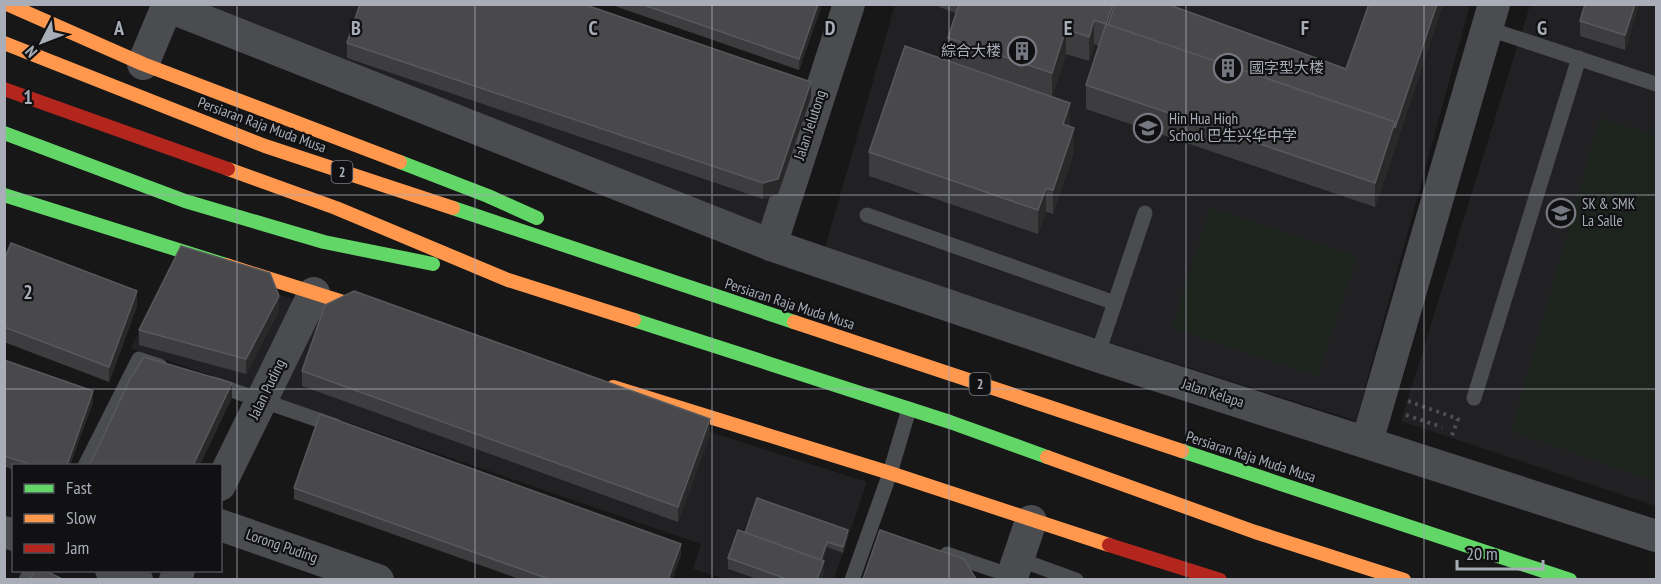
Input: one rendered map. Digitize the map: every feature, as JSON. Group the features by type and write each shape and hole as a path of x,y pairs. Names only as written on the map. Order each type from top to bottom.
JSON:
{"main road":[{"path":"7,4 143,64 488,196 684,286"},
{"name":"Persiaran Raja Muda Musa","path":"4,44 265,146 1570,579"},
{"name":"2","path":"4,89 336,208 508,280 909,409 1256,532 1404,579"},
{"path":"4,133 185,201 324,242 508,280"},
{"path":"4,195 393,318"},
{"path":"596,381 890,473 1031,521 1220,579"}],"street":[{"name":"Jalan Jelutong","path":"771,245 816,87 849,4"},
{"path":"143,64 166,5"},
{"name":"Jalan Kelapa","path":"166,5 771,245 1097,356 1656,536"},
{"path":"1367,442 1490,16"},
{"name":"Jalan Puding","path":"222,481 314,293"},
{"path":"1014,571 1031,521"},
{"name":"Lorong Puding","path":"222,526 341,574 378,579"},
{"path":"117,572 137,579"}],"lane":[{"path":"1490,16 1579,57 1656,84"},
{"path":"1474,398 1579,57"},
{"path":"1097,356 1145,213"},
{"path":"867,215 1115,303"},
{"path":"86,464 139,359 173,370"},
{"path":"195,378 351,432"},
{"path":"852,579 876,529 909,409"},
{"path":"936,550 1014,571 1076,579"}],"path":[{"path":"1404,400 1458,419 1441,466"},
{"path":"1399,412 1442,427"}],"shaded area":[{"path":"198,5 539,5 810,92 764,229"},
{"name":"Hin Hua High School 巴生兴华中学","path":"895,5 1470,5 1356,421 824,251"},
{"name":"SK & SMK La Salle","path":"1530,5 1656,5 1656,506 1401,421"},
{"path":"1600,118 1656,136 1656,482 1511,431"},
{"path":"1210,208 1357,256 1318,376 1172,328"},
{"path":"174,261 867,482 834,579 726,579 693,569 701,544 131,348"}],"building":[{"path":"360,4 583,4 811,82 778,179 763,183 347,43"},
{"path":"641,4 818,4 799,59"},
{"name":"綜合大楼","path":"959,4 1113,4 1106,24 1094,20 1089,37 1066,29 1052,73 948,38"},
{"name":"國字型大楼","path":"1115,4 1167,4 1346,69 1369,4 1437,4 1395,128 1395,122 1108,25"},
{"path":"1585,4 1635,4 1625,35 1580,21"},
{"path":"1106,24 1395,122 1375,183 1086,85"},
{"path":"905,46 1070,103 1063,124 1074,128 1053,190 1046,188 1038,210 869,152"},
{"path":"11,243 137,291 109,367 4,327 4,260"},
{"path":"181,246 270,273 279,296 246,359 139,330"},
{"path":"354,291 710,419 678,507 302,371 325,305"},
{"path":"144,357 232,383 193,464 90,464 130,379"},
{"path":"4,360 93,391 67,464 30,464 4,456"},
{"path":"320,414 681,544 668,579 549,579 294,488"},
{"path":"757,498 848,530 843,547 827,542 821,560 745,533"},
{"path":"738,530 824,561 817,579 787,579 728,558"},
{"path":"880,530 964,559 976,579 863,579"},
{"path":"34,572 48,572 62,579 30,579"}],"traffic: fast":[{"path":"4,133 185,201 324,242 433,264"},
{"path":"400,162 488,196 537,218"},
{"path":"4,195 226,265"},
{"path":"453,208 794,322"},
{"path":"634,320 950,422 1047,457"},
{"path":"1182,451 1570,580"}],"traffic: slow":[{"path":"7,4 143,64 400,162"},
{"path":"4,43 265,146 453,208"},
{"path":"228,169 336,208 508,280 634,320"},
{"path":"226,265 378,313"},
{"path":"794,322 1182,451"},
{"path":"613,387 890,473 1109,545"},
{"path":"1047,457 1255,532 1404,580"}],"traffic: jam":[{"path":"4,89 228,169"},
{"path":"1109,545 1220,580"}],"place":[{"name":"綜合大楼","path":"1022,51"},
{"name":"國字型大楼","path":"1228,68"},
{"name":"Hin Hua High School 巴生兴华中学","path":"1148,128"},
{"name":"SK & SMK La Salle","path":"1561,213"}]}
